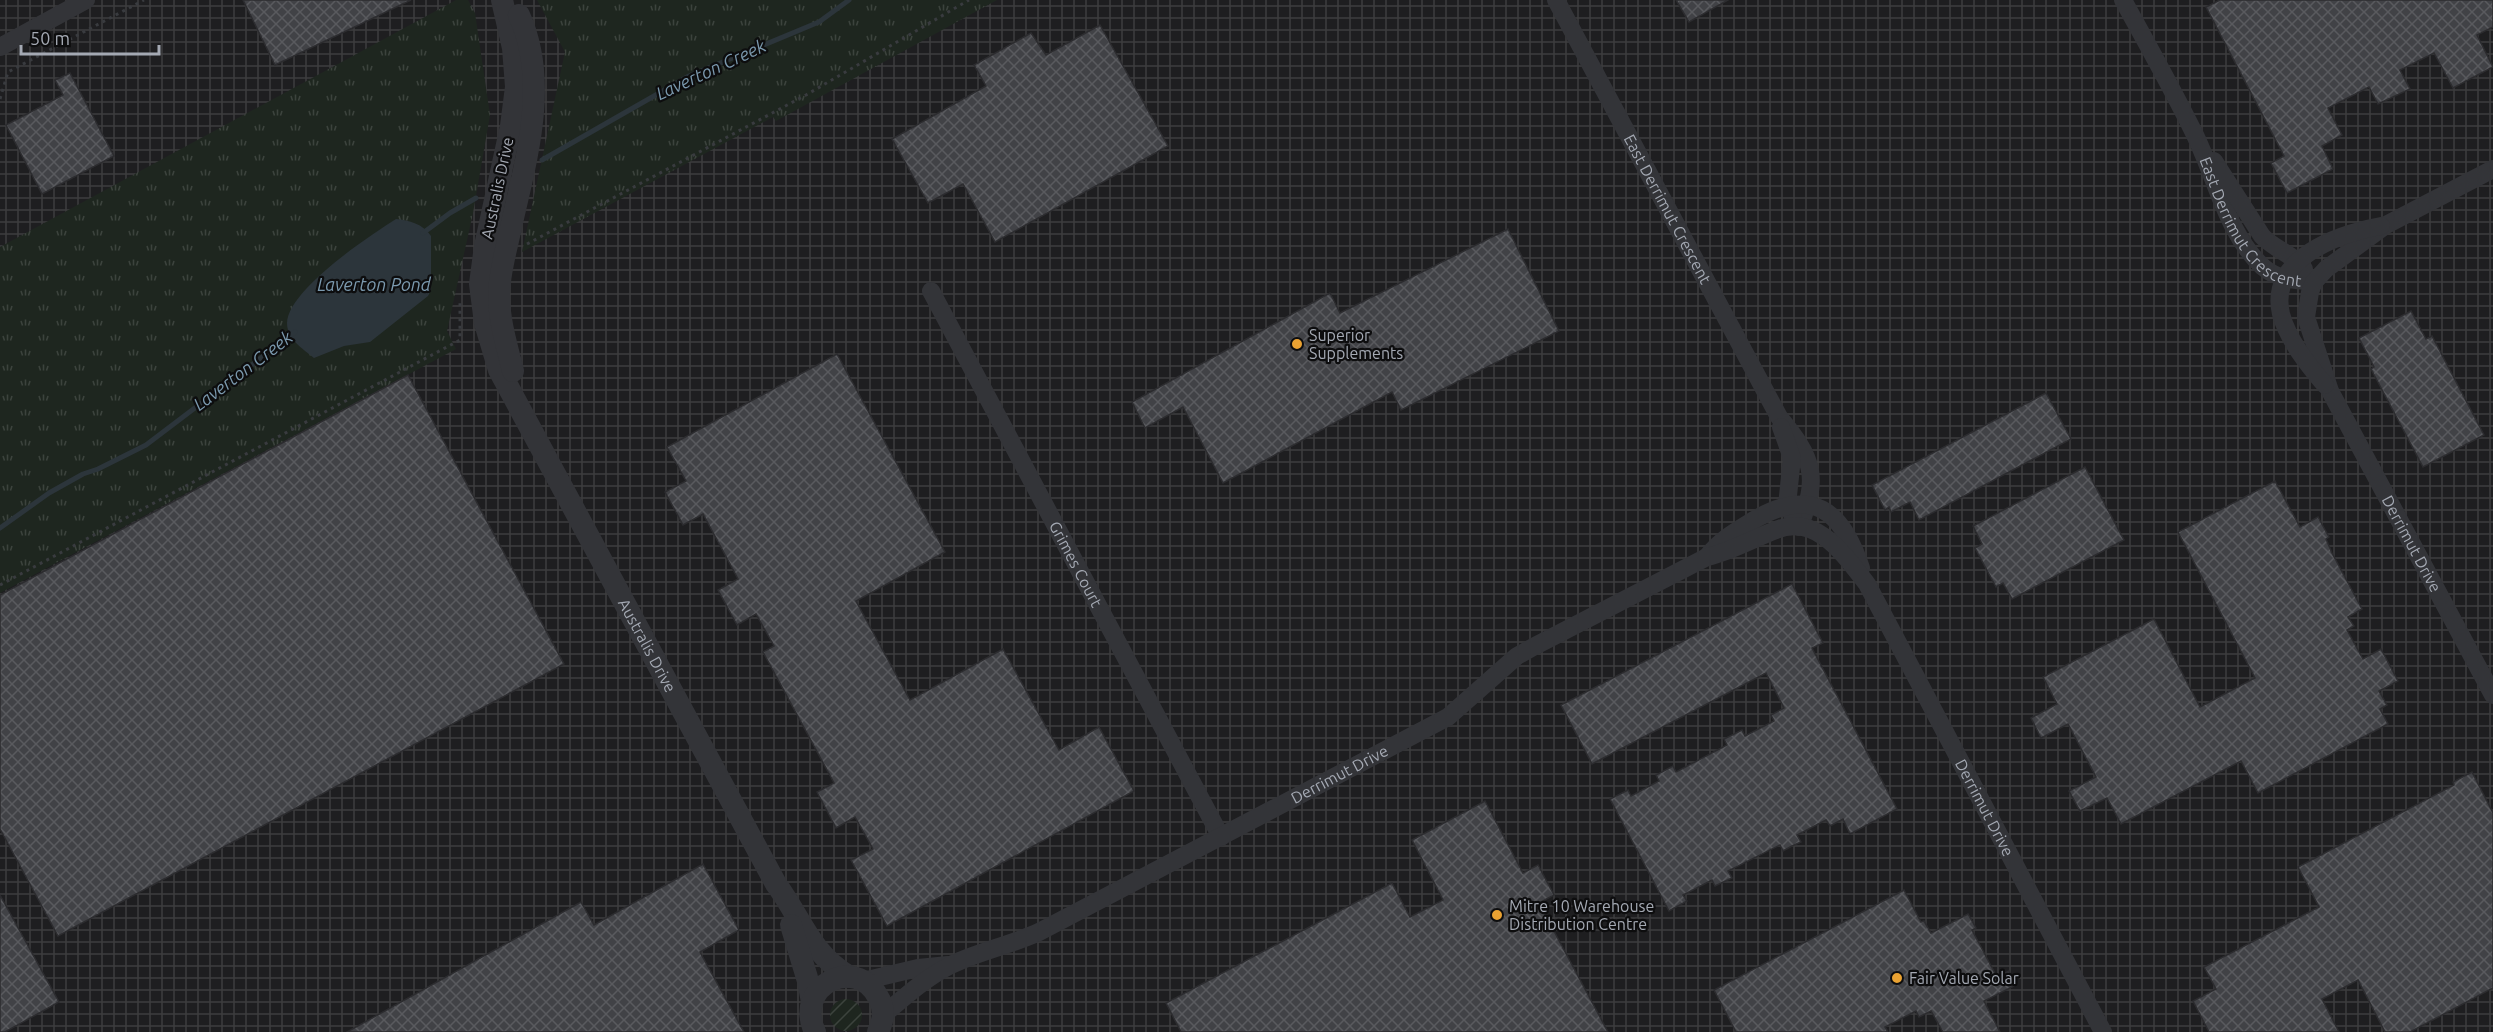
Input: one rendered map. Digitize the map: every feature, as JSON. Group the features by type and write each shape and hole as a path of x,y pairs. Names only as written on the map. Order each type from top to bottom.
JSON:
{"street":[{"path":"0,47 86,0"},
{"name":"Australis Drive","path":"502,0 513,48 516,87 483,256 480,284 484,322 493,353 504,379 776,884 814,945 835,967 876,992 882,1007 882,1026"},
{"name":"Australis Drive","path":"509,0 520,17 532,60 534,100 532,129 505,250 499,293 501,320 520,405"},
{"name":"East Derrimut Crescent","path":"1556,0 1779,417 1804,451 1811,475 1808,506 1799,527"},
{"name":"East Derrimut Crescent","path":"2124,0 2195,135 2221,197 2244,243 2262,266 2285,279 2314,282"},
{"name":"East Derrimut Crescent","path":"2195,135 2220,168 2262,236 2271,245 2298,260 2314,282"},
{"name":"Derrimut Drive","path":"2493,169 2386,225 2326,269 2314,282 2307,303 2306,317 2330,391 2493,694"},
{"name":"Derrimut Drive","path":"2330,391 2312,370 2286,328 2281,312 2280,294 2285,279 2298,260 2309,252 2350,234 2386,225"},
{"name":"Grimes Court","path":"931,291 1221,837"},
{"name":"East Derrimut Crescent","path":"1779,417 1781,433 1792,458 1787,505"},
{"path":"1787,505 1799,527"},
{"name":"Derrimut Drive","path":"1707,557 1724,538 1774,508 1787,505 1808,506 1830,513 1841,524 1854,547 1867,584 2103,1032"},
{"name":"Derrimut Drive","path":"857,979 953,964 1011,945 1039,932 1448,717 1517,656 1535,646 1707,557 1733,550 1778,528 1799,527 1817,531 1830,540 1867,584"},
{"name":"Australis Drive","path":"776,884 796,938 812,1002 810,1018 815,1032"},
{"name":"Derrimut Drive","path":"882,1026 908,992 953,964"},
{"path":"812,1002 824,985 836,978 857,979"}],"path":[{"path":"0,99 9,72 144,0"}],"shaded area":[{"path":"0,0 2493,0 2493,1032 0,1032"}],"green space":[{"path":"456,0 468,0 475,13 490,115 473,213 447,331 456,349 0,593 0,247"},
{"path":"537,0 997,0 776,121 773,117 522,252 565,52"},
{"path":"846,999 857,1004 862,1015 857,1026 846,1031 835,1026 830,1015 835,1004"}],"water":[{"name":"Laverton Pond","path":"396,219 415,223 431,236 431,290 428,296 370,342 344,346 314,358 296,343 290,334 287,323 291,310 301,295 332,265"}],"building":[{"path":"243,0 411,0 275,65"},
{"path":"1676,0 1728,0 1689,22"},
{"path":"2220,0 2493,0 2493,27 2477,35 2493,67 2453,88 2434,53 2400,70 2410,89 2378,104 2369,87 2328,108 2342,135 2322,146 2333,169 2287,193 2271,163 2284,156 2206,7"},
{"path":"1100,25 1168,146 995,242 963,184 928,203 892,139 986,86 974,65 1031,33 1046,55"},
{"path":"70,73 114,156 42,194 6,125 63,95 55,80"},
{"path":"1508,229 1559,331 1401,410 1392,392 1223,483 1183,407 1145,428 1132,402 1330,293 1340,313"},
{"path":"2411,311 2426,339 2432,336 2484,435 2423,467 2371,369 2374,367 2359,338"},
{"path":"837,354 945,552 856,601 910,700 1003,649 1059,750 1099,727 1134,791 887,926 851,860 873,849 855,817 836,828 817,792 834,783 763,652 774,646 756,614 737,625 718,590 738,579 703,514 683,525 665,492 686,481 667,447"},
{"path":"408,375 564,664 58,936 0,829 0,595"},
{"path":"2046,393 2071,439 1919,520 1910,502 1891,512 1889,507 1885,510 1872,485"},
{"path":"2085,467 2124,540 2012,599 2003,583 1996,587 1975,548 1982,544 1973,526"},
{"path":"2275,481 2300,527 2318,517 2329,537 2326,539 2332,553 2362,609 2348,617 2354,626 2347,630 2363,659 2381,649 2398,681 2379,691 2387,705 2380,709 2388,724 2258,793 2241,761 2121,824 2107,798 2080,811 2069,791 2096,777 2068,724 2041,738 2031,718 2057,704 2043,677 2154,619 2200,707 2255,678 2178,532"},
{"path":"1792,584 1823,643 1812,648 1897,809 1850,834 1843,819 1830,826 1826,820 1797,835 1801,842 1783,851 1780,845 1728,871 1732,878 1715,886 1712,880 1683,895 1687,901 1669,911 1610,799 1628,790 1631,796 1659,781 1656,775 1673,766 1676,772 1727,745 1724,739 1742,730 1745,736 1774,721 1771,715 1784,708 1766,673 1592,764 1561,705"},
{"path":"2472,772 2493,813 2493,988 2410,1032 2385,1032 2358,980 2322,999 2339,1032 2209,1032 2193,1001 2216,989 2204,967 2319,907 2298,867 2454,785 2453,782"},
{"name":"Mitre 10 Warehouse Distribution Centre","path":"1485,801 1523,873 1538,865 1554,895 1539,903 1608,1032 1181,1032 1166,1003 1392,883 1410,917 1443,900 1412,840"},
{"path":"703,864 739,930 700,952 744,1032 347,1032 581,902 594,925"},
{"path":"1904,890 1921,922 1924,921 1931,933 1968,914 1976,928 1972,930 1997,977 2009,971 2016,985 1984,1001 2000,1032 1943,1032 1931,1011 1919,1017 1916,1011 1885,1027 1888,1032 1736,1032 1714,990"},
{"path":"0,895 59,1002 5,1032 0,1032"}],"waterway":[{"name":"Laverton Creek","path":"542,160 689,76 819,22 849,0"},
{"name":"Laverton Creek","path":"423,233 450,213 476,198"},
{"name":"Laverton Creek","path":"0,528 49,493 83,474 146,445 295,332"}],"place":[{"name":"Superior Supplements","path":"1297,344"},
{"name":"Mitre 10 Warehouse Distribution Centre","path":"1497,915"},
{"name":"Fair Value Solar","path":"1897,978"}]}
